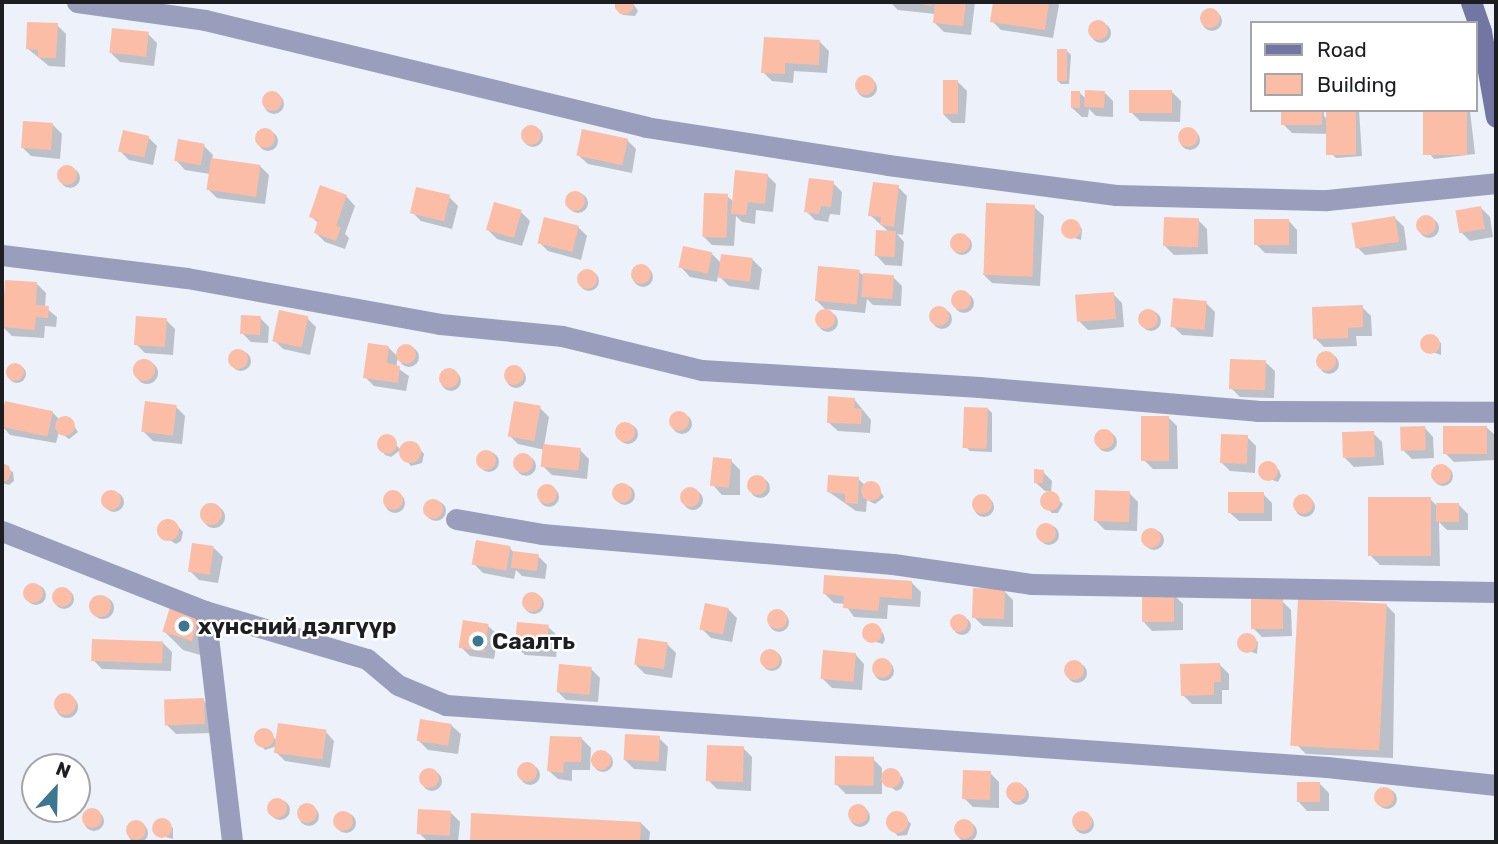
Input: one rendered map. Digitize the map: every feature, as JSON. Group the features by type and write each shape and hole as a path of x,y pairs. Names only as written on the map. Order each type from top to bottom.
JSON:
{"main road":[{"path":"1471,2 1481,31 1496,117"}],"street":[{"path":"77,2 205,20 646,127 888,165 1116,195 1327,200 1496,183"},
{"path":"2,255 187,278 440,324 562,336 702,370 979,387 1257,411 1496,412"},
{"path":"456,519 542,534 893,564 1031,584 1496,592"},
{"path":"2,531 205,611 367,659 398,685 446,705 1327,767 1496,785"},
{"path":"205,611 232,842"}],"building":[{"path":"615,2 634,2 633,9 628,14 620,14 615,8"},
{"path":"905,2 932,2 932,6"},
{"path":"935,2 966,2 963,26 933,23"},
{"path":"993,2 1049,2 1045,30 990,22"},
{"path":"1210,8 1217,11 1220,18 1217,25 1210,28 1203,25 1200,18 1203,11"},
{"path":"1098,20 1105,23 1108,30 1105,37 1098,40 1091,37 1088,30 1091,23"},
{"path":"27,22 58,23 56,58 38,58 38,50 26,49"},
{"path":"112,28 149,32 146,57 109,53"},
{"path":"764,37 820,40 819,65 785,63 785,74 761,73"},
{"path":"1057,49 1067,49 1067,81 1057,81"},
{"path":"865,75 872,78 875,85 872,92 865,95 858,92 855,85 858,78"},
{"path":"943,80 958,80 958,114 943,114"},
{"path":"1085,90 1105,91 1104,108 1084,107"},
{"path":"1129,90 1172,90 1172,113 1129,113"},
{"path":"272,91 279,94 282,101 279,108 272,111 265,108 262,101 265,94"},
{"path":"1071,91 1080,91 1080,108 1071,108"},
{"path":"1281,112 1322,112 1322,125 1281,125"},
{"path":"1326,112 1356,112 1356,155 1326,155"},
{"path":"1423,112 1467,112 1467,155 1423,155"},
{"path":"23,121 53,123 51,150 21,148"},
{"path":"531,125 538,128 541,135 538,142 531,145 524,142 521,135 524,128"},
{"path":"1188,127 1195,130 1198,137 1195,144 1188,147 1181,144 1178,137 1181,130"},
{"path":"265,128 272,131 275,138 272,145 265,148 258,145 255,138 258,131"},
{"path":"582,129 628,139 622,165 576,155"},
{"path":"123,130 149,136 144,158 118,151"},
{"path":"178,139 205,144 201,165 174,161"},
{"path":"211,158 261,165 256,197 207,190"},
{"path":"67,165 74,168 77,175 74,182 67,185 60,182 57,175 60,168"},
{"path":"735,170 768,174 765,204 748,202 746,215 731,214"},
{"path":"809,178 834,181 831,207 821,206 819,214 804,212"},
{"path":"873,182 899,185 894,227 880,225 881,217 868,216"},
{"path":"320,185 347,195 336,226 341,227 336,241 314,233 318,220 309,217"},
{"path":"416,187 450,195 444,221 410,213"},
{"path":"575,191 582,194 585,201 582,208 575,211 568,208 565,201 568,194"},
{"path":"704,193 728,194 726,238 702,237"},
{"path":"494,202 522,210 514,238 486,230"},
{"path":"986,203 1035,205 1032,277 983,275"},
{"path":"1481,206 1485,229 1459,233 1455,211"},
{"path":"1426,215 1433,218 1436,225 1433,232 1426,235 1419,232 1416,225 1419,218"},
{"path":"1395,216 1399,242 1356,249 1352,223"},
{"path":"544,217 579,226 572,252 537,243"},
{"path":"1164,217 1199,218 1198,247 1163,246"},
{"path":"1071,219 1078,222 1081,229 1078,236 1071,239 1064,236 1061,229 1064,222"},
{"path":"1254,219 1289,219 1289,245 1254,245"},
{"path":"876,230 896,231 895,257 875,256"},
{"path":"960,233 967,236 970,243 967,250 960,253 953,250 950,243 953,236"},
{"path":"683,246 712,252 708,274 678,268"},
{"path":"721,254 753,258 750,282 718,278"},
{"path":"641,264 648,267 651,274 648,281 641,284 634,281 631,274 634,267"},
{"path":"818,266 860,270 857,305 815,301"},
{"path":"587,269 594,272 597,279 594,286 587,289 580,286 577,279 580,272"},
{"path":"863,273 894,275 892,299 861,297"},
{"path":"5,280 37,282 36,305 49,306 48,318 36,317 35,330 2,327"},
{"path":"961,290 968,293 971,300 968,307 961,310 954,307 951,300 954,293"},
{"path":"1114,292 1116,319 1077,322 1075,295"},
{"path":"1173,298 1207,301 1204,330 1170,327"},
{"path":"1363,305 1363,327 1348,328 1348,338 1313,339 1312,307"},
{"path":"939,306 946,309 949,316 946,323 939,326 932,323 929,316 932,309"},
{"path":"825,309 832,312 835,319 832,326 825,329 818,326 815,319 818,312"},
{"path":"1148,309 1155,312 1158,319 1155,326 1148,329 1141,326 1138,319 1141,312"},
{"path":"279,310 308,316 302,348 272,341"},
{"path":"241,315 261,316 260,335 240,334"},
{"path":"136,316 167,318 165,347 134,345"},
{"path":"1430,334 1437,337 1440,344 1437,351 1430,354 1423,351 1420,344 1423,337"},
{"path":"368,343 389,346 387,363 400,366 398,383 363,378"},
{"path":"406,344 413,347 416,354 413,361 406,364 399,361 396,354 399,347"},
{"path":"238,349 245,352 248,359 245,366 238,369 231,366 228,359 231,352"},
{"path":"1326,351 1333,354 1336,361 1333,368 1326,371 1319,368 1316,361 1319,354"},
{"path":"144,359 152,362 155,370 152,378 144,381 136,378 133,370 136,362"},
{"path":"1230,359 1266,360 1265,390 1229,389"},
{"path":"15,363 21,366 24,372 21,378 15,381 9,378 6,372 9,366"},
{"path":"514,365 521,368 524,375 521,382 514,385 507,382 504,375 507,368"},
{"path":"449,368 456,371 459,378 456,385 449,388 442,385 439,378 442,371"},
{"path":"828,396 855,398 854,408 862,409 861,424 827,423"},
{"path":"5,401 53,411 48,437 2,427"},
{"path":"145,401 177,405 173,436 141,432"},
{"path":"514,401 541,406 534,441 508,436"},
{"path":"964,407 988,408 987,449 963,448"},
{"path":"679,411 686,414 689,421 686,428 679,431 672,428 669,421 672,414"},
{"path":"65,416 72,419 75,426 72,433 65,436 58,433 55,426 58,419"},
{"path":"1141,416 1169,416 1169,461 1141,461"},
{"path":"625,422 632,425 635,432 632,439 625,442 618,439 615,432 618,425"},
{"path":"1425,426 1426,450 1401,451 1400,427"},
{"path":"1443,426 1487,426 1487,454 1443,454"},
{"path":"1104,429 1111,432 1114,439 1111,446 1104,449 1097,446 1094,439 1097,432"},
{"path":"1374,431 1375,457 1343,458 1342,432"},
{"path":"387,434 394,437 397,444 394,451 387,454 380,451 377,444 380,437"},
{"path":"1221,434 1248,435 1247,464 1220,463"},
{"path":"410,441 418,444 421,452 418,460 410,463 402,460 399,452 402,444"},
{"path":"543,444 581,448 578,471 541,467"},
{"path":"486,450 493,453 496,460 493,467 486,470 479,467 476,460 479,453"},
{"path":"523,453 530,456 533,463 530,470 523,473 516,470 513,463 516,456"},
{"path":"713,457 732,459 729,488 710,486"},
{"path":"1268,461 1275,464 1278,471 1275,478 1268,481 1261,478 1258,471 1261,464"},
{"path":"2,463 9,466 11,473 8,480 2,482"},
{"path":"1441,464 1448,467 1451,474 1448,481 1441,484 1434,481 1431,474 1434,467"},
{"path":"1034,469 1044,470 1043,483 1034,483"},
{"path":"757,475 764,478 767,485 764,492 757,495 750,492 747,485 750,478"},
{"path":"828,475 859,477 858,504 845,503 845,494 827,492"},
{"path":"871,481 878,484 881,491 878,498 871,501 864,498 861,491 864,484"},
{"path":"622,483 629,486 632,493 629,500 622,503 615,500 612,493 615,486"},
{"path":"547,484 554,487 557,494 554,501 547,504 540,501 537,494 540,487"},
{"path":"690,487 697,490 700,497 697,504 690,507 683,504 680,497 683,490"},
{"path":"111,490 118,493 121,500 118,507 111,510 104,507 101,500 104,493"},
{"path":"393,490 400,493 403,500 400,507 393,510 386,507 383,500 386,493"},
{"path":"1095,490 1130,491 1129,522 1094,521"},
{"path":"1050,491 1057,494 1060,501 1057,508 1050,511 1043,508 1040,501 1043,494"},
{"path":"1228,492 1264,492 1264,513 1228,513"},
{"path":"982,494 989,497 992,504 989,511 982,514 975,511 972,504 975,497"},
{"path":"1303,494 1310,497 1313,504 1310,511 1303,514 1296,511 1293,504 1296,497"},
{"path":"1368,497 1431,497 1431,556 1368,556"},
{"path":"433,499 440,502 443,509 440,516 433,519 426,516 423,509 426,502"},
{"path":"211,503 219,506 222,514 219,522 211,525 203,522 200,514 203,506"},
{"path":"1436,503 1459,503 1459,522 1436,522"},
{"path":"168,519 176,522 179,530 176,538 168,541 160,538 157,530 160,522"},
{"path":"1046,523 1053,526 1056,533 1053,540 1046,543 1039,540 1036,533 1039,526"},
{"path":"1151,528 1158,531 1161,538 1158,545 1151,548 1144,545 1141,538 1144,531"},
{"path":"476,540 510,546 506,571 472,565"},
{"path":"192,543 214,546 210,575 188,572"},
{"path":"513,551 539,554 537,571 511,568"},
{"path":"824,575 912,581 912,599 880,597 878,611 843,608 844,596 823,594"},
{"path":"33,583 40,586 43,593 40,600 33,603 26,600 23,593 26,586"},
{"path":"62,587 69,590 72,597 69,604 62,607 55,604 52,597 55,590"},
{"path":"973,588 1005,589 1004,619 972,618"},
{"path":"532,592 539,595 542,602 539,609 532,612 525,609 522,602 525,595"},
{"path":"1142,593 1174,593 1174,622 1142,622"},
{"path":"100,595 108,598 111,606 108,614 100,617 92,614 89,606 92,598"},
{"path":"1251,599 1283,599 1283,629 1251,629"},
{"path":"1298,599 1387,604 1379,750 1290,746"},
{"path":"705,603 728,608 723,634 699,629"},
{"path":"170,607 200,616 192,641 162,632"},
{"path":"777,609 784,612 787,619 784,626 777,629 770,626 767,619 770,612"},
{"path":"955,614 963,614 968,623 966,630 955,632 950,627 950,619"},
{"path":"463,620 489,624 484,652 459,648"},
{"path":"517,622 549,625 547,649 515,646"},
{"path":"872,623 879,626 882,633 879,640 872,643 865,640 862,633 865,626"},
{"path":"1247,633 1254,636 1257,643 1254,650 1247,653 1240,650 1237,643 1240,636"},
{"path":"638,638 668,642 664,669 634,665"},
{"path":"92,639 163,641 162,663 91,661"},
{"path":"770,649 777,652 780,659 777,666 770,669 763,666 760,659 763,652"},
{"path":"823,650 856,653 853,682 820,679"},
{"path":"882,658 889,661 892,668 889,675 882,678 875,675 872,668 875,661"},
{"path":"1074,660 1081,663 1084,670 1081,677 1074,680 1067,677 1064,670 1067,663"},
{"path":"1220,663 1221,682 1214,682 1214,695 1181,696 1180,664"},
{"path":"559,664 592,667 589,695 557,692"},
{"path":"65,693 73,696 76,704 73,712 65,715 57,712 54,704 57,696"},
{"path":"204,698 205,724 165,725 164,699"},
{"path":"420,719 452,724 448,746 417,741"},
{"path":"278,723 327,730 322,760 274,753"},
{"path":"264,728 271,731 274,738 271,745 264,748 257,745 254,738 257,731"},
{"path":"625,734 660,736 659,762 624,760"},
{"path":"550,736 582,737 581,762 564,762 563,773 547,771"},
{"path":"707,745 744,746 743,782 706,781"},
{"path":"601,750 608,753 611,760 608,767 601,770 594,767 591,760 594,753"},
{"path":"835,756 874,757 873,786 834,785"},
{"path":"527,762 534,765 537,772 534,779 527,782 520,779 517,772 520,765"},
{"path":"429,768 436,771 439,778 436,785 429,788 422,785 419,778 422,771"},
{"path":"891,768 898,771 901,778 898,785 891,788 884,785 881,778 884,771"},
{"path":"963,770 991,771 990,800 962,799"},
{"path":"1016,782 1023,785 1026,792 1023,799 1016,802 1009,799 1006,792 1009,785"},
{"path":"1297,782 1320,782 1320,802 1297,802"},
{"path":"1384,787 1391,790 1394,797 1391,804 1384,807 1377,804 1374,797 1377,790"},
{"path":"277,798 284,801 287,808 284,815 277,818 270,815 267,808 270,801"},
{"path":"307,803 314,806 317,813 314,820 307,823 300,820 297,813 300,806"},
{"path":"858,804 865,807 868,814 865,821 858,824 851,821 848,814 851,807"},
{"path":"91,808 101,814 101,822 96,827 88,827 84,823 91,823"},
{"path":"418,809 451,811 450,836 417,834"},
{"path":"343,811 350,814 353,821 350,828 343,831 336,828 333,821 336,814"},
{"path":"897,811 905,814 908,822 905,830 897,833 889,830 886,822 889,814"},
{"path":"1082,811 1089,814 1092,821 1089,828 1082,831 1075,828 1072,821 1075,814"},
{"path":"471,813 641,822 640,842 470,842"},
{"path":"162,818 169,821 172,828 169,835 162,838 155,835 152,828 155,821"},
{"path":"964,819 971,822 974,829 971,836 964,839 957,836 954,829 957,822"},
{"path":"136,820 143,823 146,830 143,837 136,840 129,837 126,830 129,823"}],"place":[{"name":"хүнсний дэлгүүр","path":"184,626"},
{"name":"Саалть","path":"478,641"}]}
